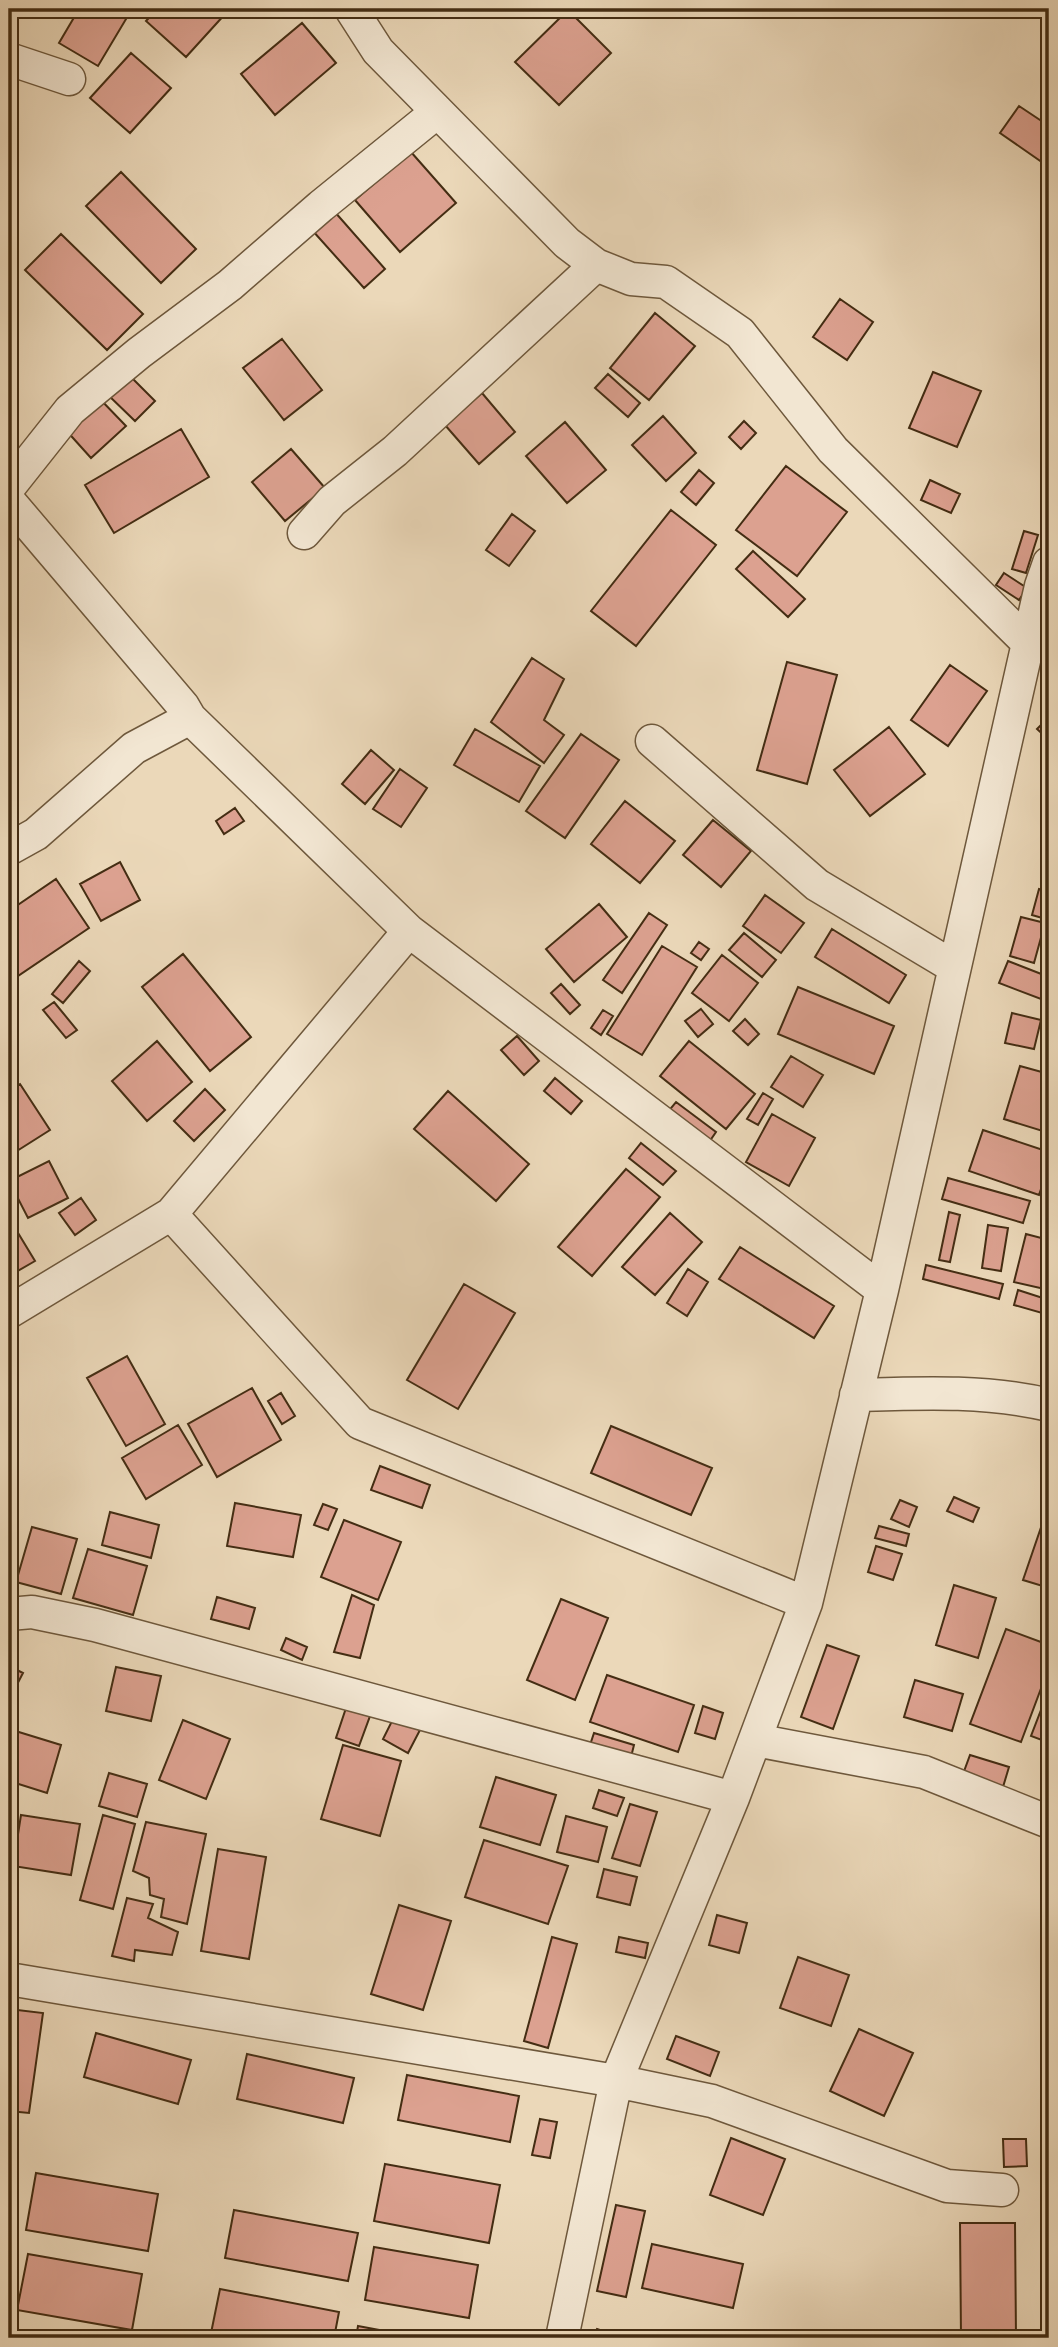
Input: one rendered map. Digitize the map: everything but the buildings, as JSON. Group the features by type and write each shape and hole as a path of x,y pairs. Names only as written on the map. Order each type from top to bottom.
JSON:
{"street":[{"path":"351,9 378,51 567,243 596,265 631,279 666,282 740,333 833,450 1028,643"},
{"path":"9,59 69,79"},
{"path":"9,487 71,410 139,353 230,285 321,205 437,112"},
{"path":"304,533 332,501 395,451 596,265"},
{"path":"9,501 183,706 190,718 409,931 882,1290"},
{"path":"562,2338 616,2081 733,1798 806,1603 882,1290 1041,586 1049,563"},
{"path":"9,849 36,834 134,748 190,718"},
{"path":"652,741 817,885 954,967"},
{"path":"9,1312 171,1214 409,931"},
{"path":"171,1214 360,1423 806,1603"},
{"path":"856,1395 946,1392 1026,1399 1049,1405"},
{"path":"9,1614 32,1612 96,1625 733,1798"},
{"path":"755,1740 924,1772 1049,1822"},
{"path":"9,1979 616,2081 712,2101 947,2186 1002,2190"}]}
